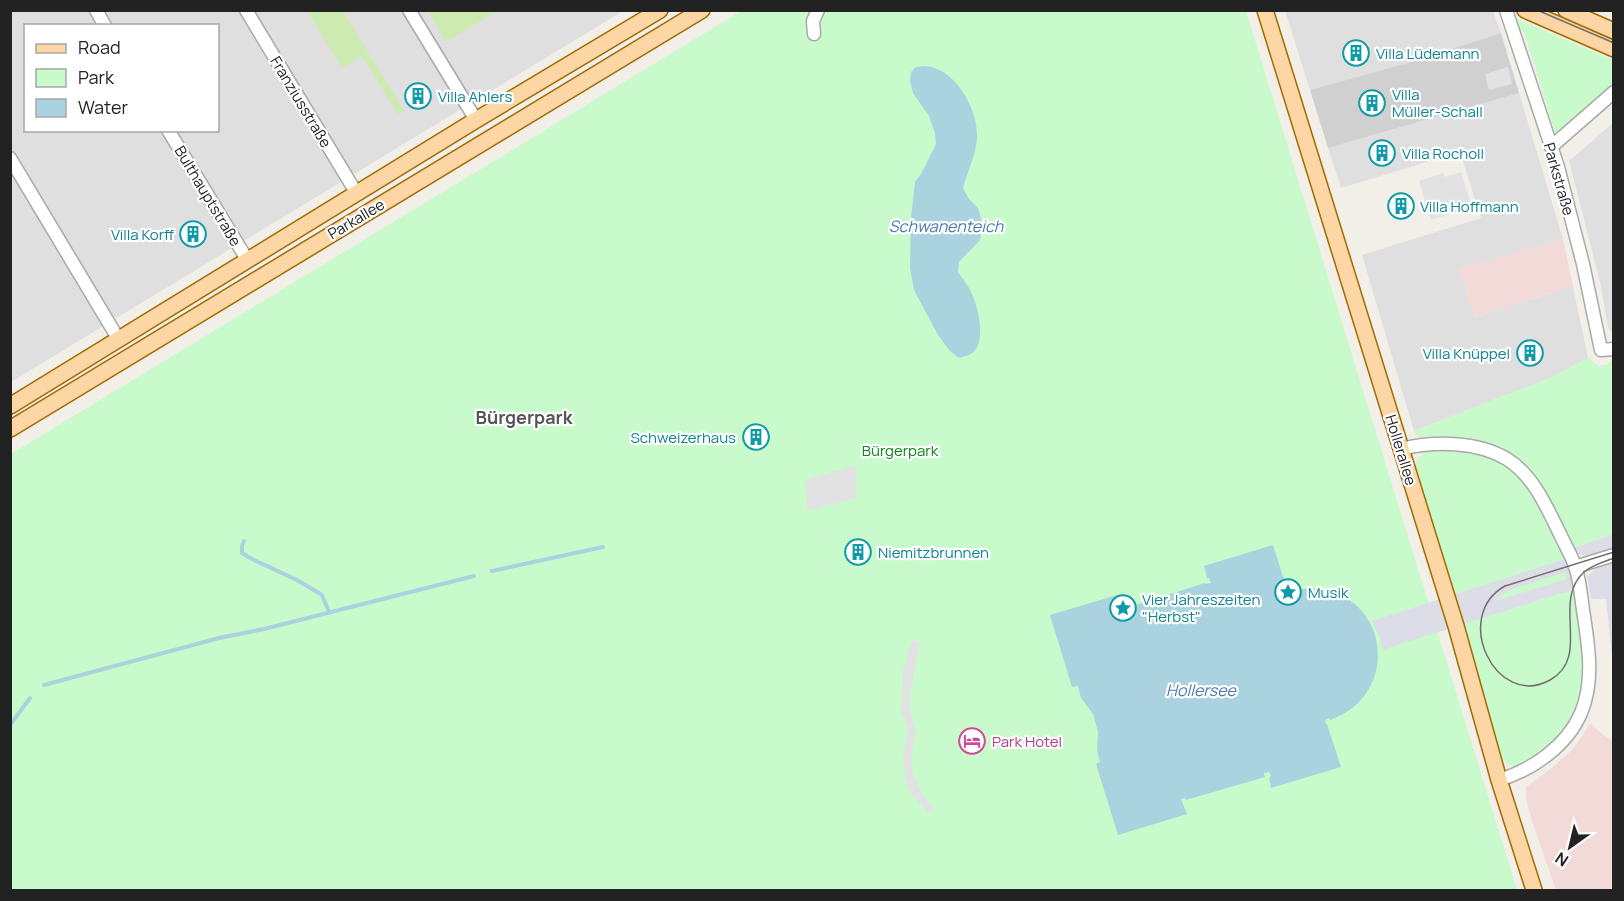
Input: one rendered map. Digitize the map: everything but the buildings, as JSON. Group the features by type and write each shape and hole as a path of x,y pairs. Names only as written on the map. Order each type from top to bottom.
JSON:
{"main road":[{"name":"Parkallee","path":"10,406 660,10"},
{"name":"Parkallee","path":"10,429 702,10"},
{"name":"Hollerallee","path":"1265,10 1456,626 1499,780 1534,891"},
{"path":"1525,10 1614,49"},
{"path":"1566,10 1614,31"},
{"path":"119,340 129,357"}],"street":[{"path":"96,10 104,24"},
{"name":"Franziusstraße","path":"246,10 357,194"},
{"path":"409,10 476,120"},
{"path":"814,34 813,21 818,10"},
{"name":"Parkstraße","path":"1506,10 1558,167 1607,350"},
{"path":"1551,147 1614,92"},
{"name":"Bulthauptstraße","path":"169,132 248,261"},
{"path":"10,158 119,340"},
{"path":"1401,449 1438,443 1480,448 1507,459 1521,470 1533,485 1546,506 1575,567 1590,667 1581,713 1573,728 1558,746 1522,772 1499,780"},
{"path":"1575,567 1614,555"}],"shaded area":[{"path":"11,11 623,11 11,382"},
{"path":"1285,11 1493,11 1501,33 1418,60 1310,90"},
{"path":"1501,33 1519,93 1328,148 1310,90 1418,60"},
{"path":"1508,67 1512,84 1489,90 1485,74"},
{"path":"1519,93 1563,239 1459,269 1475,317 1573,286 1588,358 1552,377 1414,431 1362,255 1481,218 1460,152 1341,188 1328,148"},
{"path":"1613,123 1614,332 1612,332 1608,328 1600,282 1569,161"},
{"path":"1461,172 1472,207 1431,220 1419,181 1443,173 1445,177"},
{"path":"1563,239 1573,286 1474,317 1459,269"},
{"path":"856,465 856,498 807,511 805,480"},
{"path":"1613,534 1613,550 1589,557 1572,549"},
{"path":"1565,559 1573,583 1569,592 1382,650 1380,638 1372,621","holes":["1565,572 1567,579 1495,601 1507,591"]},
{"path":"1614,562 1613,666 1606,599 1591,599 1587,577 1595,569"},
{"path":"912,640 920,642 910,693 910,712 916,731 911,759 913,773 921,793 934,808 928,813 910,792 905,777 903,756 908,729 901,711 903,670"},
{"path":"1590,723 1613,741 1613,890 1556,890 1532,821 1526,799 1526,787 1573,749"}],"green space":[{"path":"307,11 343,11 404,111 398,115 362,56 342,68"},
{"path":"428,11 497,11 446,42"},
{"name":"Bürgerpark","path":"741,11 1246,11 1517,890 11,890 11,454"},
{"path":"1515,18 1613,60 1613,85 1556,135 1524,32 1519,30"},
{"path":"1588,358 1599,366 1608,364 1613,359 1613,534 1572,549 1513,458 1491,444 1463,438 1420,437 1414,431 1552,377"},
{"path":"1443,450 1485,455 1509,466 1523,479 1552,529 1575,593 1585,663 1578,706 1568,726 1553,743 1514,766 1507,764 1501,756 1414,469 1416,462 1424,452"}],"water":[{"name":"Schwanenteich","path":"925,66 946,74 956,83 970,104 977,128 975,151 963,188 978,208 982,229 980,240 959,262 958,272 970,289 976,305 980,321 980,337 974,351 959,358 950,351 938,335 914,290 910,268 911,218 915,182 936,144 929,116 913,93 910,81 911,72 916,67"},
{"name":"Hollersee","path":"1273,545 1287,589 1285,590 1286,595 1291,594 1291,591 1301,589 1318,589 1342,596 1361,609 1372,628 1378,648 1376,670 1368,691 1353,708 1330,720 1329,718 1325,720 1341,767 1271,788 1269,778 1271,776 1269,772 1264,773 1265,777 1186,800 1181,799 1187,814 1118,835 1096,764 1100,762 1097,750 1098,732 1093,714 1081,698 1078,686 1072,687 1050,615 1117,595 1121,610 1211,583 1204,566"}],"waterway":[{"path":"244,541 242,553 322,595 329,612"},
{"path":"492,571 603,547"},
{"path":"44,685 219,638 264,629 474,576"},
{"path":"10,725 30,698"}],"tram line":[{"path":"1537,10 1614,43"},
{"path":"1614,552 1505,586 1489,600 1482,618 1481,637 1487,656 1498,671 1513,682 1530,686 1550,680 1562,670 1571,644 1570,613 1575,584 1584,572 1614,558"}],"place":[{"name":"Villa Lüdemann","path":"1356,53"},
{"name":"Villa Ahlers","path":"418,96"},
{"name":"Villa Müller-Schall","path":"1372,103"},
{"name":"Villa Rocholl","path":"1382,153"},
{"name":"Villa Hoffmann","path":"1401,206"},
{"name":"Villa Korff","path":"193,234"},
{"name":"Villa Knüppel","path":"1530,353"},
{"name":"Schweizerhaus","path":"756,437"},
{"name":"Niemitzbrunnen","path":"858,552"},
{"name":"Musik","path":"1288,592"},
{"name":"Vier Jahreszeiten \"Herbst\"","path":"1123,608"},
{"name":"Park Hotel","path":"972,741"}],"district":[{"name":"Bürgerpark","path":"524,417"}]}
